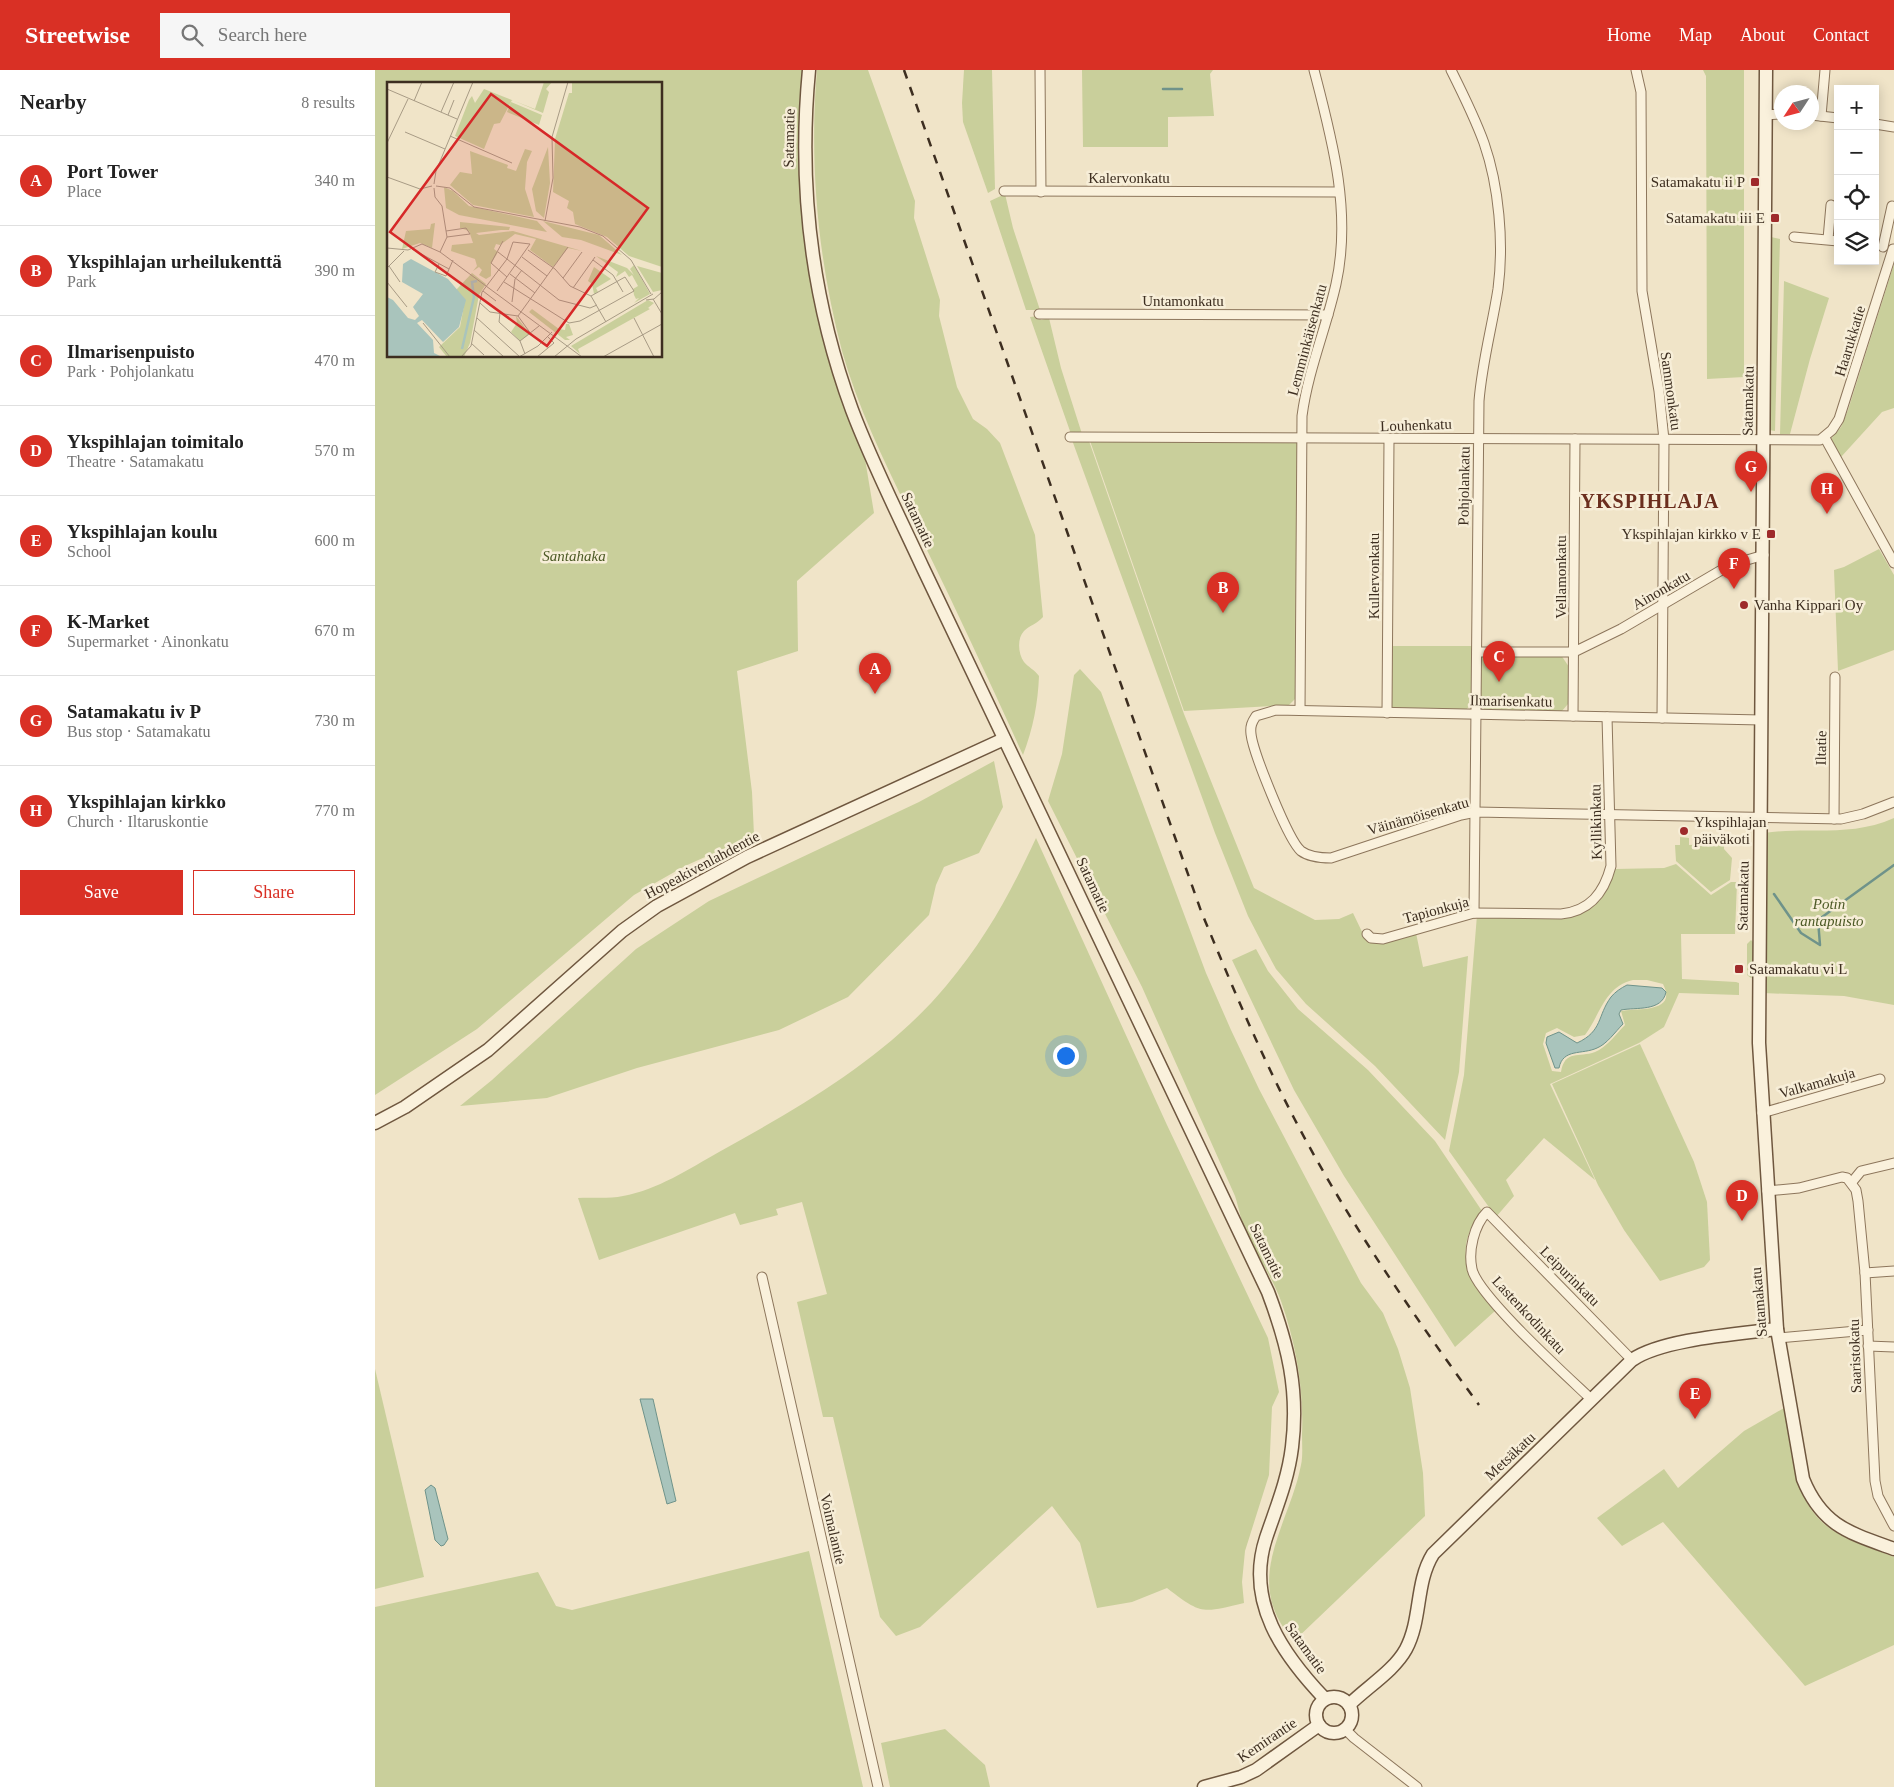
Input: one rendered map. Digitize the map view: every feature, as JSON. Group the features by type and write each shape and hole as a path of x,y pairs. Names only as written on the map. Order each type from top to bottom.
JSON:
{"street":[{"name":"Satamatie","path":"809,70 804,135 805,184 811,243 828,334 852,409 869,452 1004,739 1260,1274 1279,1322 1292,1368 1293,1431 1282,1494 1262,1552 1260,1568 1261,1593 1268,1620 1276,1637 1298,1668 1325,1699"},
{"path":"1040,70 1041,192"},
{"name":"Lemminkäisenkatu","path":"1300,710 1300,439 1310,369 1328,315 1336,282 1342,223 1330,134 1314,70"},
{"name":"Pohjolankatu","path":"1451,70 1484,142 1494,184 1500,225 1501,251 1498,289 1481,376 1478,437 1474,913"},
{"name":"Sammonkatu","path":"1636,70 1641,92 1642,290 1659,391 1664,440 1662,718"},
{"name":"Satamakatu","path":"1766,70 1759,1043 1777,1334 1803,1479 1811,1500 1832,1522 1894,1549"},
{"path":"1819,100 1825,70"},
{"path":"1765,115 1774,114"},
{"path":"1819,115 1834,117"},
{"path":"1879,125 1894,128"},
{"name":"Kalervonkatu","path":"1004,191 1339,192"},
{"path":"1828,239 1831,206"},
{"path":"1879,246 1892,206"},
{"path":"1794,237 1834,240"},
{"name":"Haarukkatie","path":"1825,438 1839,419 1893,250 1879,246"},
{"name":"Untamonkatu","path":"1039,314 1328,315"},
{"name":"Louhenkatu","path":"1070,437 1389,440 1478,437 1763,441 1825,438"},
{"path":"1825,438 1894,564"},
{"name":"Vellamonkatu","path":"1573,716 1575,439"},
{"name":"Kullervonkatu","path":"1387,713 1389,440"},
{"name":"Ainonkatu","path":"1574,652 1664,604 1730,565 1764,555"},
{"path":"1477,652 1574,652"},
{"name":"Iltatie","path":"1834,819 1835,676"},
{"name":"Ilmarisenkatu","path":"1261,712 1300,710 1762,720"},
{"name":"Väinämöisenkatu","path":"1261,712 1256,716 1250,727 1255,748 1288,831 1301,850 1310,856 1331,858 1444,820 1476,812 1834,819 1863,814 1894,802"},
{"name":"Kyllikinkatu","path":"1575,912 1590,904 1608,878 1611,866 1607,717"},
{"name":"Hopeakivenlahdentie","path":"375,1123 405,1108 489,1050 623,931 657,906 747,857 1004,739"},
{"name":"Tapionkuja","path":"1367,934 1371,938 1383,939 1474,913 1575,912"},
{"name":"Valkamakuja","path":"1762,1113 1880,1079"},
{"path":"1767,1191 1799,1188 1842,1177 1852,1182 1861,1171 1894,1163"},
{"name":"Saaristokatu","path":"1852,1182 1858,1201 1865,1273 1875,1481 1878,1496 1894,1526"},
{"name":"Leipurinkatu","path":"1487,1212 1632,1360"},
{"name":"Lastenkodinkatu","path":"1487,1212 1482,1217 1475,1232 1471,1254 1472,1270 1499,1307 1592,1400"},
{"path":"1865,1273 1894,1271"},
{"name":"Voimalantie","path":"762,1277 877,1787"},
{"name":"Metsäkatu","path":"1349,1705 1397,1660 1405,1649 1417,1617 1422,1574 1433,1554 1632,1360 1651,1350 1696,1341 1777,1334 1868,1330"},
{"path":"1868,1346 1894,1347"},
{"path":"1339,1698 1349,1705 1352,1716 1345,1729 1335,1733 1328,1732 1319,1724 1317,1709 1325,1699 1339,1698"},
{"name":"Kemirantie","path":"1204,1787 1241,1777 1256,1770 1319,1724"},
{"path":"1345,1729 1350,1735 1417,1787"}],"green space":[{"name":"Santahaka","path":"375,70 803,70 799,128 802,211 864,453 874,513 797,581 798,651 737,671 752,792 754,835 685,866 634,895 477,1029 375,1095"},
{"path":"817,70 868,70 915,201 914,218 940,300 939,316 957,387 973,419 987,429 1000,443 1035,535 1043,617 1024,631 1019,642 1022,659 1039,676 1034,716 1023,755 963,624 879,450 859,401 842,351 827,282 817,212 814,141"},
{"path":"964,70 992,70 995,189 988,193 963,122"},
{"path":"1082,70 1213,70 1210,74 1214,116 1168,117 1168,147 1083,147"},
{"path":"1703,70 1744,70 1744,377 1707,379 1706,76"},
{"path":"1005,194 1013,228 1040,310 1026,310 990,201"},
{"path":"1771,237 1780,239 1775,431 1769,430"},
{"path":"1894,264 1894,408 1882,412 1841,457 1831,439 1841,427 1848,410"},
{"path":"1784,281 1829,298 1790,434 1780,434"},
{"path":"1039,316 1041,320 1049,318 1061,368 1082,434 1071,434 1030,317"},
{"path":"1072,440 1089,441 1184,714 1254,888 1315,920 1339,919 1353,913 1364,936 1416,933 1423,967 1468,956 1459,1072 1445,1140 1375,1066 1306,1004 1276,969 1263,945 1248,916 1215,833"},
{"path":"1090,441 1297,443 1295,699 1289,705 1184,711"},
{"path":"1879,549 1894,575 1894,650 1838,671 1834,570 1844,567"},
{"path":"1392,646 1472,646 1472,703 1466,710 1392,708"},
{"path":"1485,655 1561,655 1569,667 1568,704 1561,712 1485,710 1480,703 1480,659"},
{"path":"1080,669 1101,692 1206,973 1231,1030 1259,1089 1361,1283 1383,1313 1398,1349 1410,1388 1423,1473 1425,1516 1294,1641 1278,1619 1271,1597 1269,1575 1279,1532 1302,1462 1302,1401 1295,1350 1281,1301 1246,1233 1235,1196 1142,987 1048,801 1062,754 1074,675"},
{"path":"994,761 1003,807 979,853 944,867 936,885 929,915 848,997 779,1030 637,1068 547,1098 460,1106 492,1080 636,949 709,901 919,802"},
{"name":"Potin rantapuisto","path":"1894,818 1894,1005 1844,996 1763,993 1764,833 1845,830 1861,828"},
{"path":"1680,837 1689,838 1689,845 1724,843 1724,849 1732,858 1730,880 1711,892 1676,861 1675,845 1680,845"},
{"path":"1036,838 1167,1125 1268,1338 1279,1392 1272,1407 1269,1475 1245,1551 1242,1582 1244,1603 1219,1609 1203,1609 1188,1603 1167,1588 1132,1602 1097,1608 1080,1543 1052,1506 920,1627 896,1636 880,1617 833,1417 823,1417 797,1302 827,1294 802,1202 776,1209 778,1215 740,1225 735,1213 599,1260 578,1198 623,1196 648,1189 672,1178 811,1099 897,1036 946,986 985,933 1017,878"},
{"path":"1676,864 1711,895 1731,882 1737,882 1735,934 1681,934 1682,979 1736,982 1739,983 1739,995 1679,993 1664,1027 1639,1043 1550,1084 1595,1180 1544,1138 1506,1180 1514,1196 1496,1217 1449,1151 1464,1075 1477,915 1564,917 1576,915 1595,905 1603,896 1615,869 1664,868","holes":["1633,980 1647,980 1663,984 1666,993 1665,1000 1661,1004 1645,1009 1621,1011 1625,1025 1607,1044 1595,1052 1569,1057 1563,1065 1561,1072 1552,1071 1543,1044 1546,1033 1557,1028 1574,1037 1585,1035 1604,1002 1616,988"]},
{"path":"1751,940 1754,943 1754,976 1751,978 1747,975 1747,944"},
{"path":"1256,949 1268,971 1298,1009 1368,1070 1435,1141 1482,1211 1467,1239 1467,1263 1478,1287 1495,1311 1455,1347 1344,1176 1294,1090 1232,960"},
{"path":"1640,1044 1694,1162 1707,1202 1710,1260 1704,1267 1660,1281 1624,1230 1598,1185 1552,1084"},
{"path":"375,1369 424,1577 375,1589"},
{"path":"1784,1408 1794,1468 1804,1498 1812,1511 1822,1522 1838,1534 1894,1557 1894,1645 1805,1686 1663,1522 1622,1546 1597,1518 1664,1469 1678,1488 1744,1431"},
{"path":"809,1551 863,1787 375,1787 375,1607 538,1572 556,1606 572,1610"},
{"path":"945,1729 985,1765 990,1787 890,1787 881,1743"}],"water":[{"path":"1627,985 1662,988 1666,992 1664,998 1654,1006 1621,1010 1619,1014 1623,1024 1608,1041 1597,1048 1565,1057 1559,1068 1555,1068 1546,1043 1547,1037 1559,1032 1577,1043 1585,1038 1599,1023 1611,997"},
{"path":"640,1399 653,1399 676,1501 667,1504"},
{"path":"431,1485 435,1488 448,1539 441,1546 435,1540 425,1490"}],"waterway":[{"path":"1163,89 1182,89"},
{"path":"1774,894 1801,933 1820,945 1818,920 1894,865"}],"railway":[{"path":"904,70 1201,911 1234,990 1281,1093 1314,1156 1381,1265 1479,1405"}],"place":[{"name":"Satamakatu ii P","path":"1755,182"},
{"name":"Satamakatu iii E","path":"1775,218"},
{"name":"Satamakatu iv P","path":"1751,492"},
{"name":"Ykspihlajan kirkko","path":"1827,514"},
{"name":"Ykspihlajan kirkko v E","path":"1771,534"},
{"name":"K-Market","path":"1734,589"},
{"name":"Vanha Kippari Oy","path":"1744,605"},
{"name":"Ykspihlajan urheilukenttä","path":"1223,613"},
{"name":"Ilmarisenpuisto","path":"1499,682"},
{"name":"Port Tower","path":"875,694"},
{"name":"Ykspihlajan päiväkoti","path":"1684,831"},
{"name":"Satamakatu vi L","path":"1739,969"},
{"name":"Ykspihlajan toimitalo","path":"1742,1221"},
{"name":"Ykspihlajan koulu","path":"1695,1419"}],"district":[{"name":"YKSPIHLAJA","path":"1650,501"}]}
